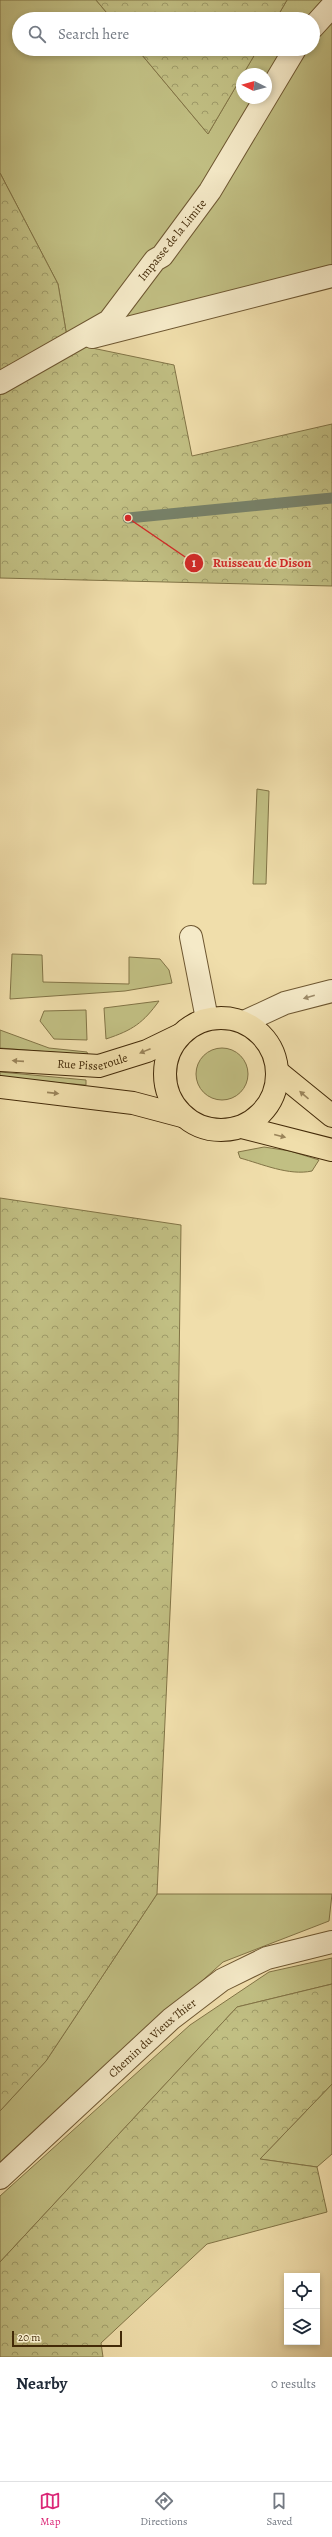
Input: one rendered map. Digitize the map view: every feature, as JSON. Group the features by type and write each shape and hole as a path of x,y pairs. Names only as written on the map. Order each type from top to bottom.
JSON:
{"main road":[{"path":"182,1116 170,1099 165,1080 166,1060 173,1045 180,1035 188,1028 206,1019 226,1018 244,1022 260,1033 270,1047 278,1072 276,1087 270,1102 261,1114 242,1127"},
{"name":"Rue Pisseroule","path":"0,1060 99,1066 147,1051 180,1035"},
{"path":"278,1072 332,1116"},
{"path":"0,1087 133,1103 182,1116 197,1125 215,1130 242,1127 332,1150"}],"street":[{"path":"320,19 332,6"},
{"name":"Impasse de la Limite","path":"0,383 109,321 155,260 162,256 201,206 291,56"},
{"path":"68,343 332,276"},
{"path":"191,937 206,1019"},
{"path":"244,1022 285,1003 332,991"},
{"name":"Chemin du Vieux Thier","path":"0,2178 171,2020 222,1980 267,1958 332,1942"}],"green space":[{"path":"0,0 96,0 106,12 12,12 12,56 143,56 208,134 236,86 236,104 272,104 272,68 247,68 254,56 320,56 320,12 280,12 287,0 332,0 332,276 68,343 58,284 0,173"},
{"path":"96,0 287,0 280,12 106,12"},
{"path":"143,56 254,56 247,68 236,68 236,86 208,134"},
{"path":"0,173 58,284 68,343 174,365 192,456 332,424 332,586 0,578"},
{"path":"257,789 269,791 266,884 253,884"},
{"path":"12,954 42,955 43,982 129,984 129,957 160,959 169,970 172,983 125,991 10,999"},
{"path":"159,1001 148,1015 137,1025 106,1039 104,1008"},
{"path":"86,1010 87,1040 54,1039 40,1021 44,1011"},
{"path":"0,1030 49,1048 87,1052 88,1055 0,1048"},
{"path":"217,1048 227,1048 236,1052 244,1060 248,1069 248,1079 244,1088 236,1096 227,1100 217,1100 208,1096 200,1088 196,1079 196,1069 200,1060 208,1052"},
{"path":"0,1072 86,1080 86,1085 0,1078"},
{"path":"264,1147 290,1151 319,1160 312,1171 294,1172 276,1169 240,1158 238,1152"},
{"path":"0,1198 181,1225 178,1440 157,1894 46,2061 0,2111"},
{"path":"157,1894 332,1894 329,1921 223,1962 0,2162 0,2111 46,2061"},
{"path":"332,1958 332,1984 237,2007 0,2262 0,2196 190,2025 269,1972"},
{"path":"332,1984 332,2084 260,2159 317,2167 327,2212 207,2244 101,2343 103,2357 0,2357 0,2262 237,2007"},
{"path":"332,2084 332,2154 317,2167 260,2159"}],"waterway":[{"path":"128,518 332,498"}],"place":[{"name":"Ruisseau de Dison","path":"128,518"}]}
